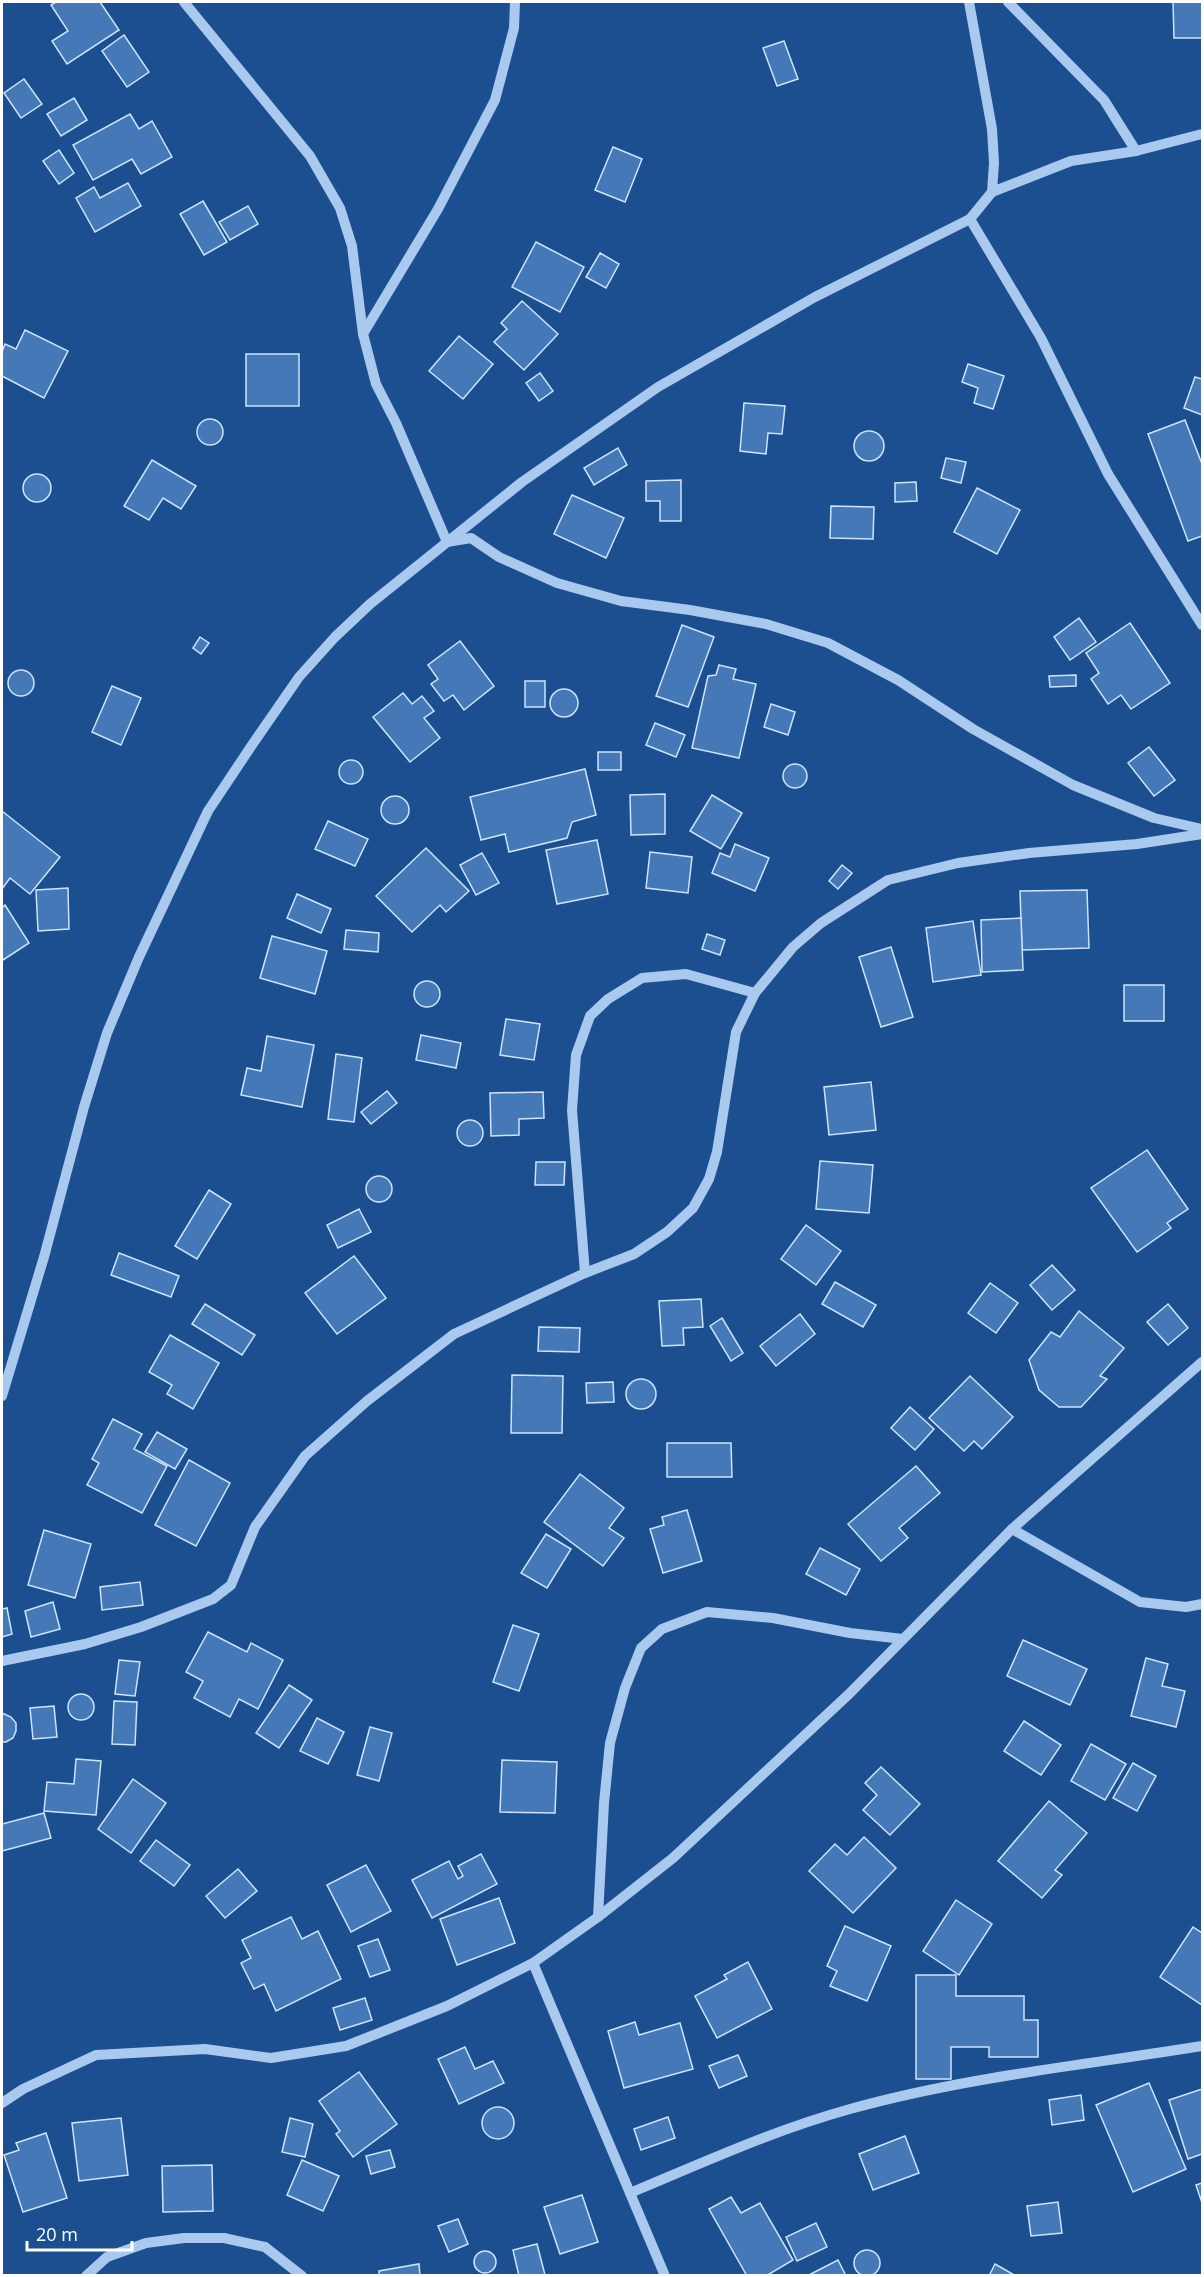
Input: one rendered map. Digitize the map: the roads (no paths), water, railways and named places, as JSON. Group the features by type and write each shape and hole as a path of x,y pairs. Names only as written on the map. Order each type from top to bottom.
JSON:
{"street":[{"path":"184,2 310,156 340,208 352,246 363,334 376,384 396,423 447,543"},
{"path":"363,334 438,209 495,100 514,28 515,2"},
{"path":"969,2 992,129 994,163 992,192"},
{"path":"1008,2 1104,100 1136,151"},
{"path":"2,1396 107,1033 139,957 208,811 299,677 328,645 370,604 522,482 658,387 815,297 970,219 992,192 1071,161 1136,151 1203,134"},
{"path":"970,219 1041,338 1108,474 1203,625"},
{"path":"447,543 471,538 499,556 557,583 621,602 690,610 766,624 828,643 897,680 973,729 1073,785 1154,818 1203,829"},
{"path":"2,1661 85,1644 130,1631 213,1599 231,1585 255,1527 305,1456 367,1401 454,1334 585,1273 634,1254 667,1232 693,1208 710,1179 717,1152 736,1032 755,993 793,947 821,923 888,880 958,863 1029,853 1137,844 1203,834"},
{"path":"585,1273 572,1110 576,1055 590,1016 608,999 642,978 686,974 755,993"},
{"path":"2,2103 24,2089 96,2055 205,2049 271,2058 346,2046 447,2006 533,1964 673,1858 849,1694 1012,1529 1203,1362"},
{"path":"1012,1529 1140,1602 1186,1607 1203,1604"},
{"path":"598,1917 603,1803 610,1743 625,1688 641,1648 662,1629 707,1612 773,1618 850,1633 903,1639"},
{"path":"533,1964 665,2276"},
{"path":"630,2193 764,2138 849,2109 943,2087 1203,2046"},
{"path":"86,2276 107,2257 146,2243 184,2238 224,2238 265,2247 302,2276"}]}
